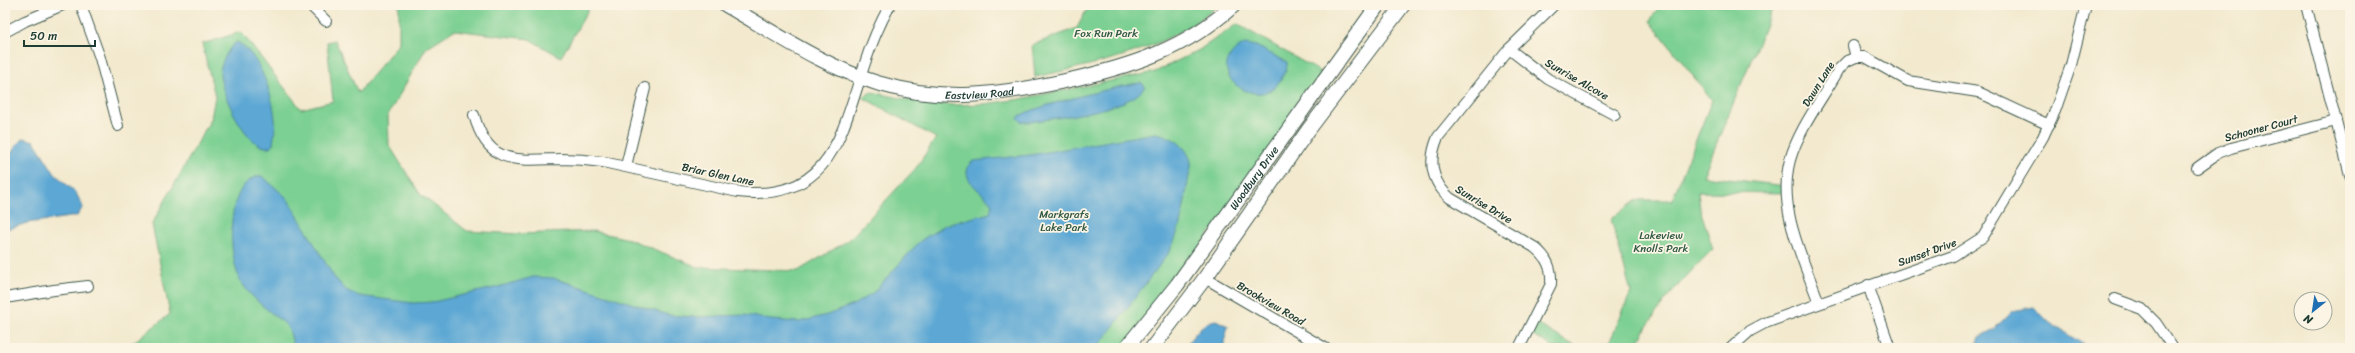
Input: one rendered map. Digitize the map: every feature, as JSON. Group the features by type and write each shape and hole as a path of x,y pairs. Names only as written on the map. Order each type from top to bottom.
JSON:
{"main road":[{"name":"Eastview Road","path":"726,5 815,56 860,77 895,88 931,94 976,96 1008,93 1100,73 1143,61 1190,37 1234,5"},
{"name":"Woodbury Drive","path":"1126,348 1177,285 1378,5"},
{"name":"Woodbury Drive","path":"1152,348 1205,278 1309,129 1404,5"}],"street":[{"path":"5,32 25,21 63,5"},
{"path":"80,5 100,58 118,126"},
{"path":"310,5 326,21"},
{"name":"Briar Glen Lane","path":"474,115 479,134 487,144 511,159 581,159 626,166 738,192 758,194 774,193 795,186 811,177 833,152 840,139 873,39 890,5"},
{"name":"Sunrise Drive","path":"1519,348 1551,284 1552,273 1548,263 1543,254 1534,247 1450,198 1436,181 1432,160 1432,150 1438,137 1509,49 1554,5"},
{"name":"Sunset Drive","path":"1731,348 1750,331 1765,323 1953,256 1983,237 2049,125 2063,90 2086,5"},
{"path":"2306,5 2350,175"},
{"path":"1853,46 1856,57 1865,57 1908,81 1978,92 2049,125"},
{"name":"Sunrise Alcove","path":"1509,49 1548,79 1615,114"},
{"name":"Dawn Lane","path":"1819,303 1789,219 1786,204 1787,176 1797,141 1839,69 1847,61 1856,57"},
{"path":"626,166 645,88"},
{"name":"Schooner Court","path":"2197,168 2218,153 2231,148 2336,120"},
{"name":"Brookview Road","path":"1205,278 1325,348"},
{"path":"5,298 48,290 88,286"},
{"path":"1868,286 1890,348"},
{"path":"2115,299 2142,309 2156,323 2173,348"}],"green space":[{"name":"Markgrafs Lake Park","path":"399,5 591,5 561,57 529,39 454,30 426,48 388,115 389,145 420,194 467,231 520,234 593,231 629,239 698,267 798,271 849,240 916,168 936,138 862,97 872,92 909,100 953,105 984,104 1020,99 1155,72 1199,50 1237,24 1326,75 1126,348 126,348 170,314 152,224 211,119 215,96 202,44 241,32 301,109 333,101 327,42 335,40 358,93 399,43"},
{"name":"Fox Run Park","path":"1089,5 1219,5 1199,20 1177,33 1132,53 1085,66 1035,77 1032,45 1077,28"},
{"name":"Lakeview Knolls Park","path":"1660,5 1774,5 1703,176 1786,186 1786,193 1698,192 1700,209 1713,249 1690,272 1660,307 1635,348 1607,348 1631,292 1611,219 1637,200 1672,200 1712,100 1650,21"},
{"path":"1534,322 1578,348 1554,348 1528,332"}],"water":[{"path":"237,42 245,47 252,55 264,76 268,87 274,109 275,122 273,144 270,147 262,146 253,140 245,131 230,106 221,82 220,69 223,60 231,47"},
{"path":"1245,44 1256,46 1287,62 1281,79 1272,89 1260,93 1248,91 1237,86 1229,77 1227,66 1231,55"},
{"path":"1142,83 1145,86 1138,94 1126,101 1110,107 1092,112 1029,122 1022,122 1018,118 1023,114 1051,104 1108,89"},
{"path":"1155,133 1166,136 1182,146 1191,162 1191,169 1179,228 1168,254 1097,348 293,348 292,339 288,328 283,322 257,301 243,285 234,259 232,223 235,205 240,191 249,180 262,176 287,198 334,277 346,290 359,296 413,303 433,302 498,287 533,277 553,278 668,315 694,317 745,315 771,320 799,322 827,315 853,305 873,293 920,241 945,225 990,213 992,204 968,178 968,167 973,161 1030,155"},
{"path":"24,138 34,141 55,174 76,193 83,207 77,216 27,223 5,230 5,164 17,144"},
{"path":"2034,307 2050,323 2089,348 1973,348 1981,336 1994,329 2012,311"},
{"path":"1216,320 1228,326 1223,348 1184,348 1202,327 1211,321"}]}
